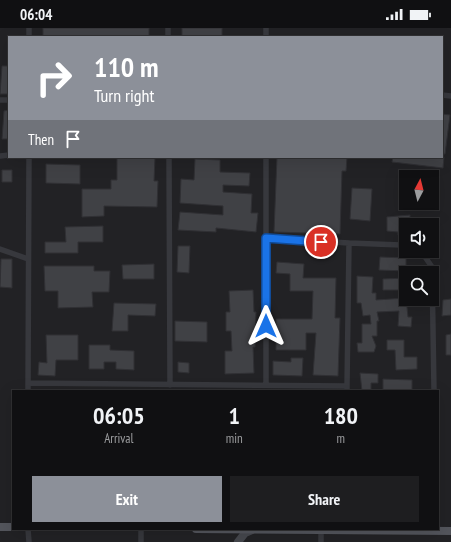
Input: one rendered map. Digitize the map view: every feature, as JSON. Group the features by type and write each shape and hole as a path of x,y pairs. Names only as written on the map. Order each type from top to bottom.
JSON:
{"main road":[{"path":"0,527 12,527"},
{"path":"238,542 245,533 252,530 451,531"}],"street":[{"path":"28,390 29,158"},
{"path":"169,158 170,384"},
{"path":"266,158 266,385"},
{"path":"266,238 399,245"},
{"path":"28,383 266,385 347,388 349,243"},
{"path":"0,250 28,259"},
{"path":"426,258 432,267 434,390"},
{"path":"28,530 29,542"},
{"path":"141,530 141,542"},
{"path":"321,530 321,542"}],"shaded area":[{"path":"0,28 451,28 451,542 0,542"}],"building":[{"path":"43,28 149,28 149,36 43,36"},
{"path":"182,28 222,28 222,36 182,36"},
{"path":"2,66 8,66 8,94 0,94"},
{"path":"8,110 8,139 2,139 4,111"},
{"path":"443,114 450,115 445,154 443,154"},
{"path":"444,157 443,168 392,162 393,158"},
{"path":"117,158 155,158 154,181 158,181 157,207 104,206 104,216 82,217 82,189 111,189 111,180 117,180"},
{"path":"277,158 347,158 346,171 342,171 340,234 274,232"},
{"path":"195,159 220,160 220,172 250,173 249,186 223,185 223,192 252,194 251,213 258,213 256,232 216,228 216,232 178,230 180,212 223,215 223,206 180,203 181,179 194,180"},
{"path":"46,164 80,165 80,184 46,183"},
{"path":"2,170 12,170 12,182 2,182"},
{"path":"352,188 372,189 370,221 350,219"},
{"path":"410,215 410,218 399,218 398,235 398,232 387,231 387,217"},
{"path":"103,226 103,242 78,242 78,253 45,253 45,242 66,242 65,227"},
{"path":"178,246 190,246 189,273 177,272"},
{"path":"380,257 406,258 406,266 399,266 399,271 379,270"},
{"path":"1,259 12,259 12,288 0,287"},
{"path":"277,262 304,264 303,278 336,278 335,318 340,318 338,376 313,375 316,333 306,333 306,350 276,350 276,319 312,319 313,291 290,291 290,274 276,273"},
{"path":"154,264 154,279 123,279 122,265"},
{"path":"44,266 94,266 94,271 110,271 109,292 92,292 93,307 58,308 58,291 45,291"},
{"path":"357,276 373,277 372,293 376,293 376,300 399,298 399,306 407,306 408,317 412,317 411,327 398,326 399,311 377,312 379,321 377,321 377,336 372,336 376,346 374,352 358,352 357,343 362,343 362,324 371,324 370,315 363,316 361,303 357,303"},
{"path":"399,278 399,290 383,290 383,279"},
{"path":"253,290 254,312 256,312 255,347 253,347 254,373 225,374 225,351 232,351 231,331 226,331 226,312 230,312 229,291"},
{"path":"451,299 451,315 442,316 443,300"},
{"path":"114,303 156,304 155,316 128,315 128,331 112,331"},
{"path":"175,321 207,322 207,342 175,341"},
{"path":"451,334 451,355 446,355 446,335"},
{"path":"46,335 78,335 78,360 56,360 55,376 38,375 39,362 47,363"},
{"path":"387,340 404,340 404,357 417,357 417,369 396,370 395,350 387,350"},
{"path":"89,345 110,345 110,350 134,351 134,370 116,369 116,362 104,362 104,369 89,369"},
{"path":"291,358 303,358 302,376 273,375 273,361 291,362"},
{"path":"178,362 189,363 189,373 178,372"},
{"path":"360,373 378,374 378,383 371,383 371,390 362,390"},
{"path":"383,379 412,380 412,390 383,390"}],"route":[{"path":"266,326 266,238 321,242"}]}
